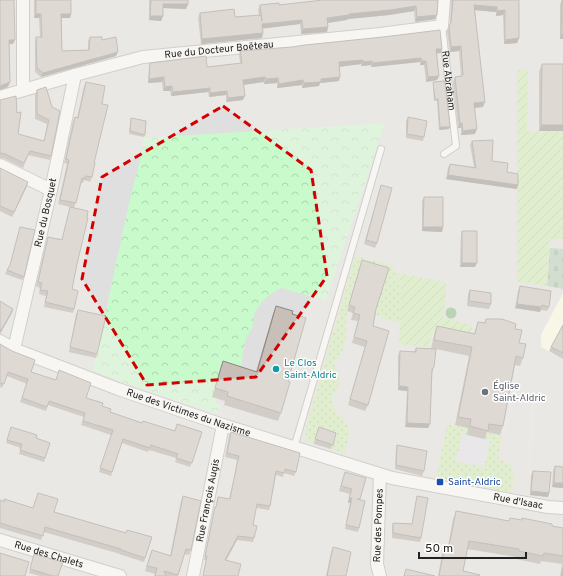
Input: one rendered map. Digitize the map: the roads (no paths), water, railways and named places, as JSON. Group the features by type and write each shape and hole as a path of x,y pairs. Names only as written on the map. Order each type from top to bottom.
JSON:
{"street":[{"path":"23,0 23,90"},
{"name":"Rue Abraham","path":"442,26 444,0"},
{"name":"Rue du Docteur Boëteau","path":"0,97 144,57 380,34 442,26"},
{"name":"Rue du Bosquet","path":"14,349 51,190 75,75"},
{"path":"0,165 51,190"},
{"name":"Rue des Victimes du Nazisme","path":"0,341 14,349 118,389 223,425 380,475"},
{"name":"Rue François Augis","path":"193,576 223,425"},
{"name":"Rue d'Isaac","path":"380,475 548,507 563,508"},
{"name":"Rue des Pompes","path":"380,475 377,564 380,576"},
{"name":"Rue des Chalets","path":"0,540 120,576"}],"lane":[{"name":"Rue Abraham","path":"442,26 456,146 444,154"},
{"path":"294,448 382,149"}],"place":[{"name":"Le Clos Saint-Aldric","path":"276,369"},
{"name":"Église Saint-Aldric","path":"485,392"},
{"name":"Saint-Aldric","path":"440,482"}]}
